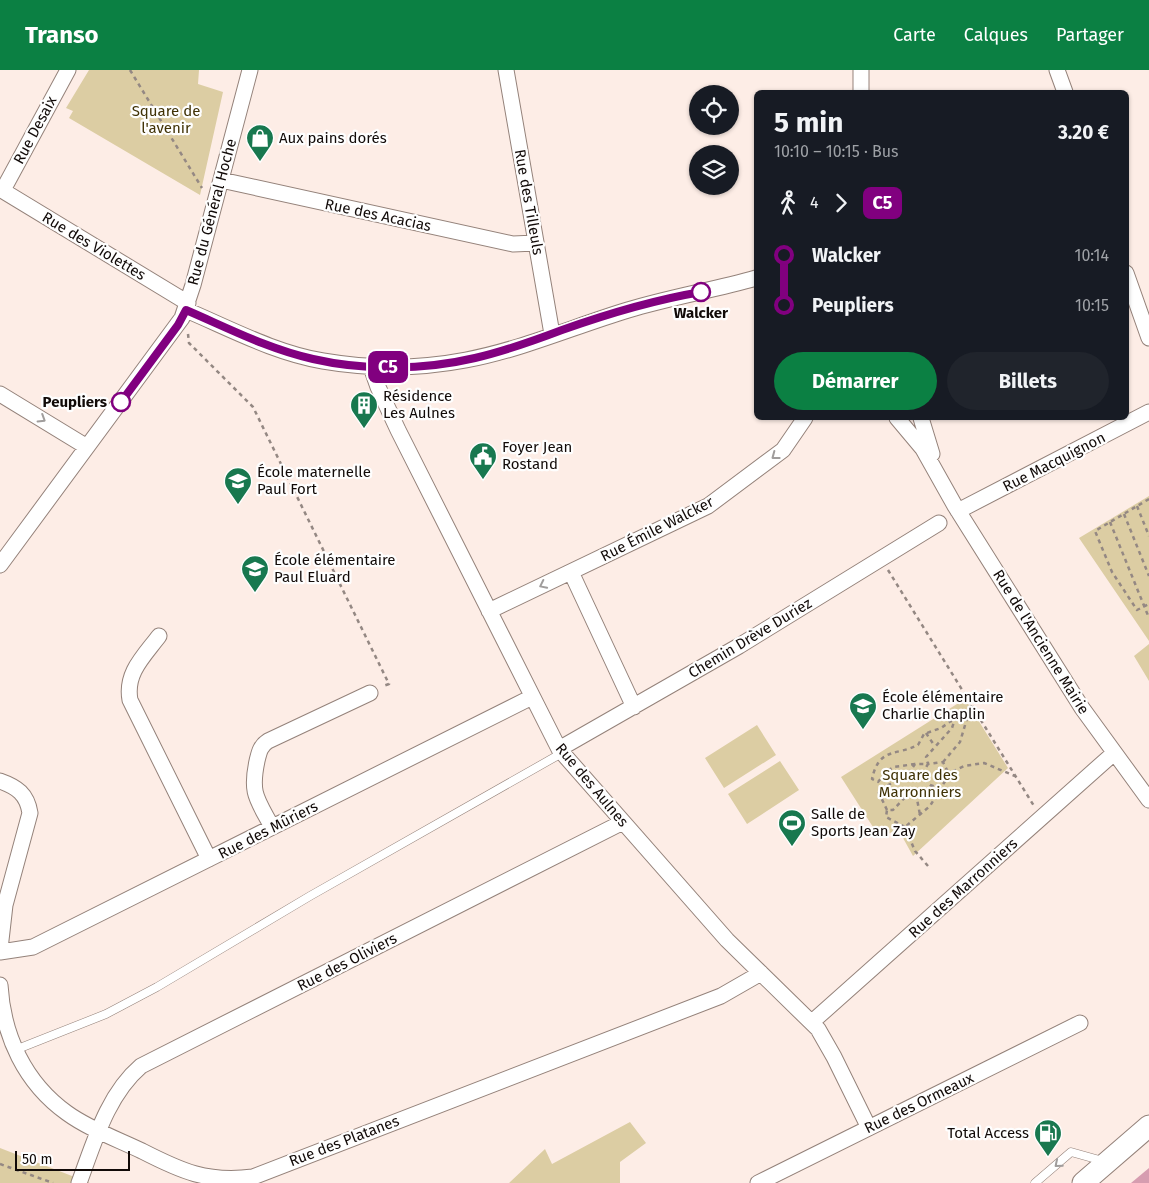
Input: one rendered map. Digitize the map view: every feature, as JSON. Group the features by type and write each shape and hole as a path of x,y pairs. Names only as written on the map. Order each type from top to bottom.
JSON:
{"main road":[{"path":"1107,1172 1149,1126"},
{"path":"1083,1183 1107,1172 1149,1140"}],"street":[{"name":"Rue Desaix","path":"1,189 68,70"},
{"name":"Rue du Général Hoche","path":"0,566 178,325 187,307 250,70"},
{"name":"Rue des Tilleuls","path":"506,70 552,334"},
{"path":"861,70 861,90"},
{"path":"1057,70 1064,90"},
{"name":"Rue des Acacias","path":"221,180 504,242 524,245 536,243"},
{"name":"Rue des Violettes","path":"1,189 187,307 253,340 289,353 323,361 371,367 431,365 466,360 529,343 552,334 672,298 754,279"},
{"path":"1129,281 1149,338"},
{"name":"Rue des Aulnes","path":"371,367 398,430 561,751 718,931 812,1022 828,1045 869,1128"},
{"path":"0,394 87,447"},
{"name":"Rue Macquignon","path":"958,511 1149,412"},
{"name":"Rue Émile Walcker","path":"489,611 708,506 783,450 804,420"},
{"name":"Rue de l'Ancienne Mairie","path":"899,420 923,449 958,511 1082,708 1149,800"},
{"name":"Rue de l'Ancienne Mairie","path":"922,420 941,479"},
{"name":"Chemin Drève Duriez","path":"561,751 939,523"},
{"path":"571,572 634,707"},
{"path":"159,636 132,673 128,686 130,700 209,859"},
{"path":"272,828 256,797 253,786 261,748 268,741 370,692"},
{"name":"Rue des Mûriers","path":"0,951 33,946 532,697"},
{"name":"Rue des Marronniers","path":"812,1022 1114,753"},
{"path":"0,781 20,790 27,801 30,813 5,905 0,951"},
{"name":"Rue des Oliviers","path":"79,1183 98,1130 125,1082 141,1066 623,822"},
{"name":"Rue des Platanes","path":"0,986 5,1021 15,1050 33,1080 48,1097 66,1113 98,1130 201,1180 218,1183 245,1179 721,996 761,973"},
{"name":"Rue des Ormeaux","path":"758,1183 1080,1023"}],"lane":[{"path":"15,1050 106,1014 158,987 561,751"},
{"path":"1034,1183 1071,1152 1107,1172"}],"path":[{"path":"130,70 214,205"},
{"path":"187,307 189,343 253,406 389,684 370,692"},
{"path":"1149,499 1095,531 1112,572 1137,610 1149,604"},
{"path":"1137,506 1149,536"},
{"path":"1124,514 1149,576"},
{"path":"1110,522 1149,618"},
{"path":"880,558 1042,818"},
{"path":"940,788 930,785 924,778 928,764 926,757 952,728 954,722 950,721 941,728 926,732 918,745 893,751 882,758 877,764 872,779 878,782 887,771 894,767 915,764 928,764 943,762 960,742 971,705"},
{"path":"926,732 934,746"},
{"path":"943,762 949,774"},
{"path":"905,828 930,806 949,774 964,766 984,763 1016,776"},
{"path":"915,764 909,773 878,791 887,810 886,817 905,828 915,851 928,866"},
{"path":"887,810 893,810 910,792 917,799 920,815"},
{"path":"0,1164 54,1183"}],"green space":[{"name":"Square de l'avenir","path":"89,70 199,70 198,84 223,92 200,195 69,118 73,111 66,108"},
{"path":"1149,496 1149,641 1079,538"},
{"path":"1149,644 1149,681 1134,656"},
{"name":"Square des Marronniers","path":"965,699 1008,768 913,856 898,829 880,838 841,777"},
{"path":"757,725 776,755 724,788 705,758"},
{"path":"780,761 799,790 747,824 728,794"},
{"path":"630,1122 646,1143 620,1162 620,1183 509,1183 545,1149 552,1164"},
{"path":"0,1148 90,1183 0,1183"}],"shaded area":[{"path":"1149,1168 1149,1183 1131,1183"}],"bus line":[{"name":"C5","path":"121,402 178,325 186,310 235,333 289,353 349,365 391,367 441,364 477,358 629,310 701,292"}],"place":[{"name":"Aux pains dorés","path":"260,162"},
{"name":"Walcker","path":"701,292"},
{"name":"Peupliers","path":"121,402"},
{"name":"Résidence Les Aulnes","path":"364,429"},
{"name":"Foyer Jean Rostand","path":"483,480"},
{"name":"École maternelle Paul Fort","path":"238,505"},
{"name":"École élémentaire Paul Eluard","path":"255,593"},
{"name":"École élémentaire Charlie Chaplin","path":"863,730"},
{"name":"Salle de Sports Jean Zay","path":"792,847"},
{"name":"Total Access","path":"1048,1157"}]}
